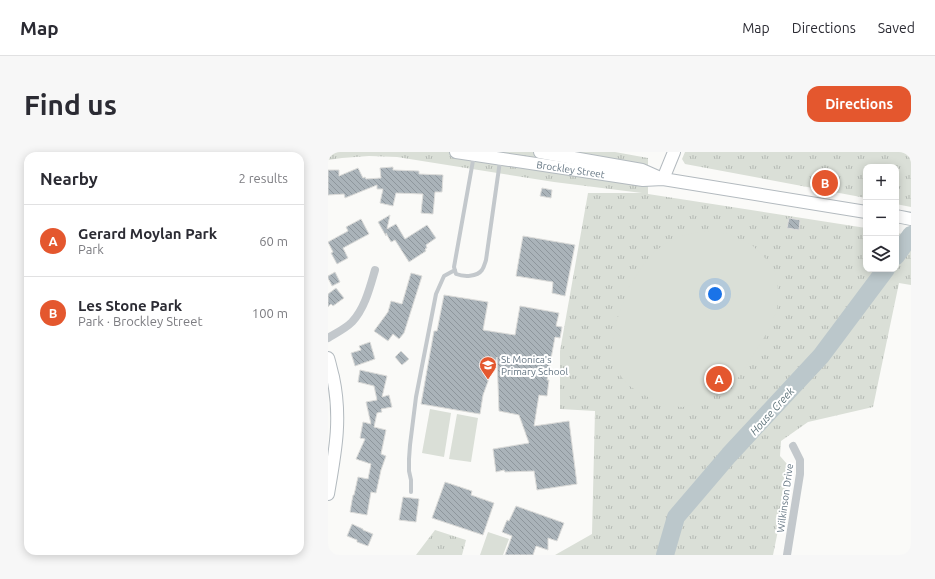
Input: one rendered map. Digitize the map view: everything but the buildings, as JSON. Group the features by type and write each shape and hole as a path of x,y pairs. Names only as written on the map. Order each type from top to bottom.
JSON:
{"main road":[{"name":"Brockley Street","path":"456,152 474,155 500,155 643,180 663,179 863,212"},
{"name":"Brockley Street","path":"540,152 642,170 663,179"},
{"path":"663,179 674,152"},
{"path":"899,217 911,219"},
{"path":"328,358 335,390 337,414 337,440 328,494"}],"street":[{"path":"328,338 345,328 356,317 362,307 375,270"},
{"name":"Wilkinson Drive","path":"786,555 800,474 800,460 793,446"}],"lane":[{"path":"474,155 454,267 456,274 465,276 475,274 482,270 485,265 500,155"},
{"path":"411,492 409,459 416,397 436,294 444,276 455,270"}],"green space":[{"path":"328,152 615,152 648,158 648,194 863,228 863,272 899,272 899,233 911,235 911,285 899,283 873,407 808,422 781,441 780,456 787,464 789,476 773,555 555,555 592,534 595,411 560,409 560,351 588,193 642,193 554,182 397,157 369,156 328,160"},
{"path":"685,152 911,152 911,207 899,205 899,164 863,164 863,197 685,164 682,159"},
{"path":"714,231 731,235 752,245 771,264 777,277 777,308 772,324 739,377 710,399 683,407 668,406 642,394 628,385 617,371 613,359 612,348 617,320 628,288 653,253 663,245 681,236 699,232"},
{"path":"430,409 451,413 444,457 422,453"},
{"path":"457,414 478,418 471,462 449,459"},
{"path":"435,530 466,540 462,555 416,555"},
{"path":"488,532 509,539 503,555 480,555"}],"waterway":[{"name":"House Creek","path":"899,252 911,235"},
{"name":"House Creek","path":"665,555 676,517 729,455 821,356 884,272"}],"place":[{"name":"Les Stone Park","path":"825,183"},
{"name":"Gerard Moylan Park","path":"719,379"},
{"name":"St Monica's Primary School","path":"488,380"}]}
